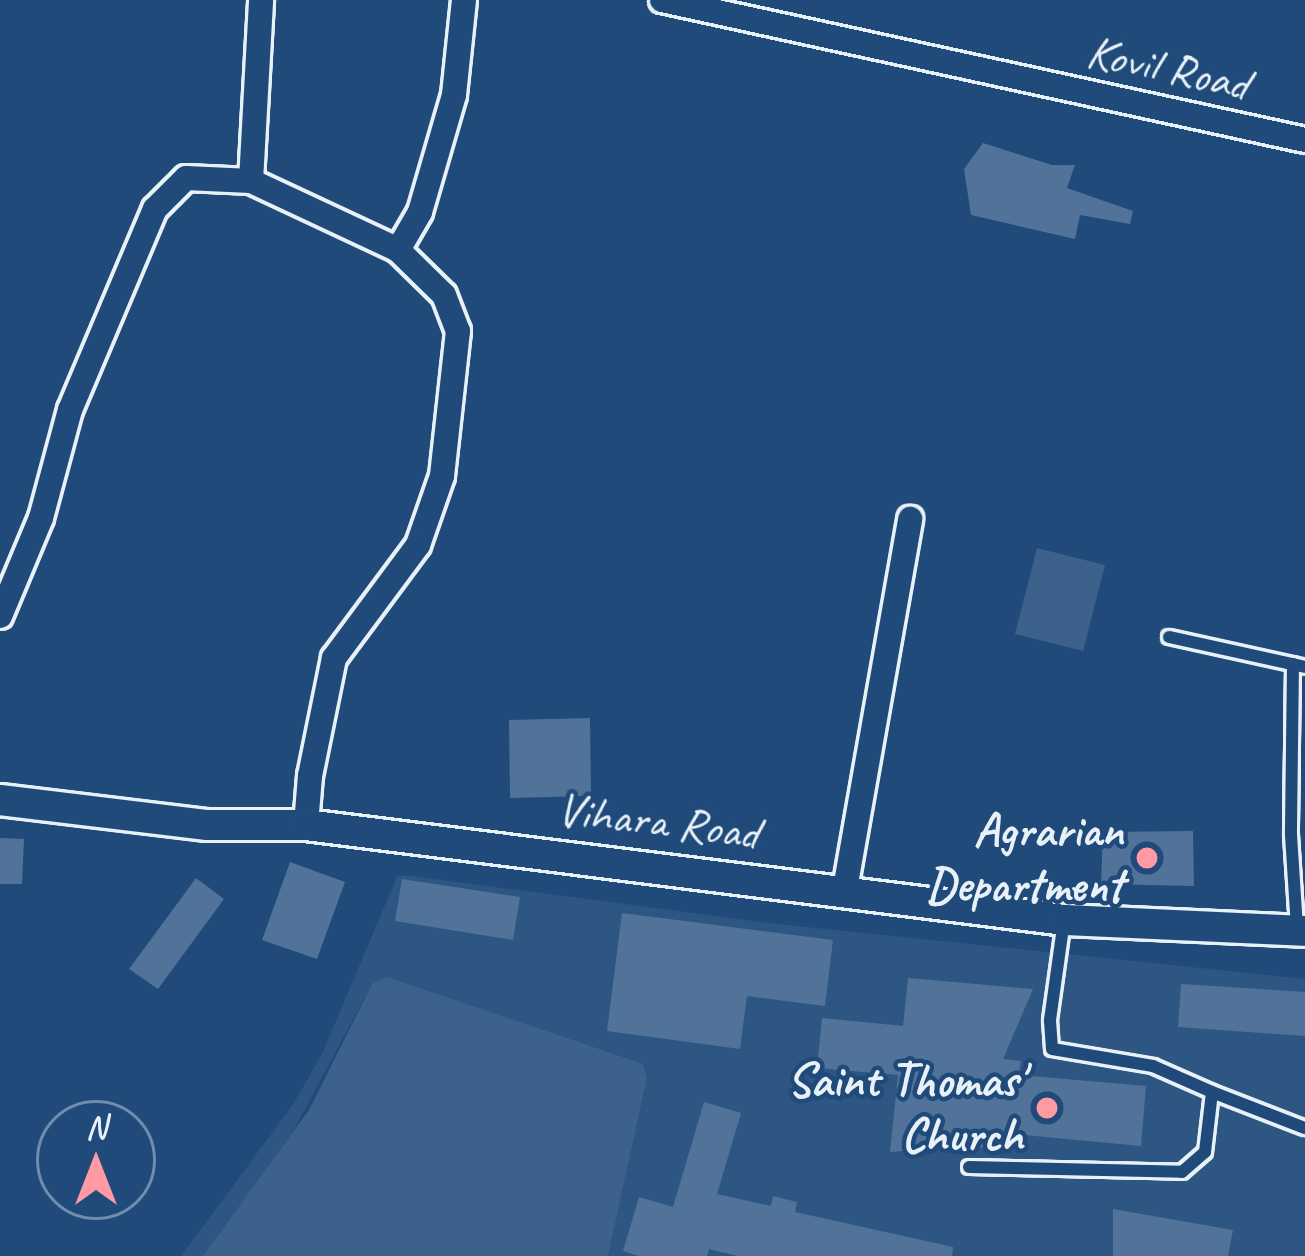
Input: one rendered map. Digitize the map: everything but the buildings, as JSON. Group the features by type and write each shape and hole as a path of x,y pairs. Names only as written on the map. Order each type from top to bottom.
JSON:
{"street":[{"path":"251,181 261,0"},
{"path":"398,250 420,212 454,95 464,0"},
{"name":"Kovil Road","path":"662,0 1305,140"},
{"path":"0,616 41,518 70,410 155,208 186,178 251,181 398,250 444,295 458,331 442,476 418,544 334,658 310,776 306,825"},
{"path":"845,889 910,519"},
{"name":"Vihara Road","path":"0,800 207,825 306,825 1064,920 1301,930"}],"lane":[{"path":"1169,637 1299,665 1291,835 1301,930"},
{"path":"1064,920 1050,1020 1052,1049 1153,1066 1305,1128"},
{"path":"969,1167 1182,1172 1204,1152 1212,1092"}],"shaded area":[{"path":"1037,548 1105,565 1083,651 1015,634"},
{"path":"397,877 768,923 1305,979 1305,1256 608,1256 647,1078 643,1064 372,984 291,1135 203,1256 181,1256 292,1106 321,1056"},
{"path":"387,977 643,1064 647,1078 608,1256 203,1256 309,1110 372,984"}],"place":[{"name":"Agrarian Department","path":"1147,858"},
{"name":"Saint Thomas' Church","path":"1047,1108"}]}
